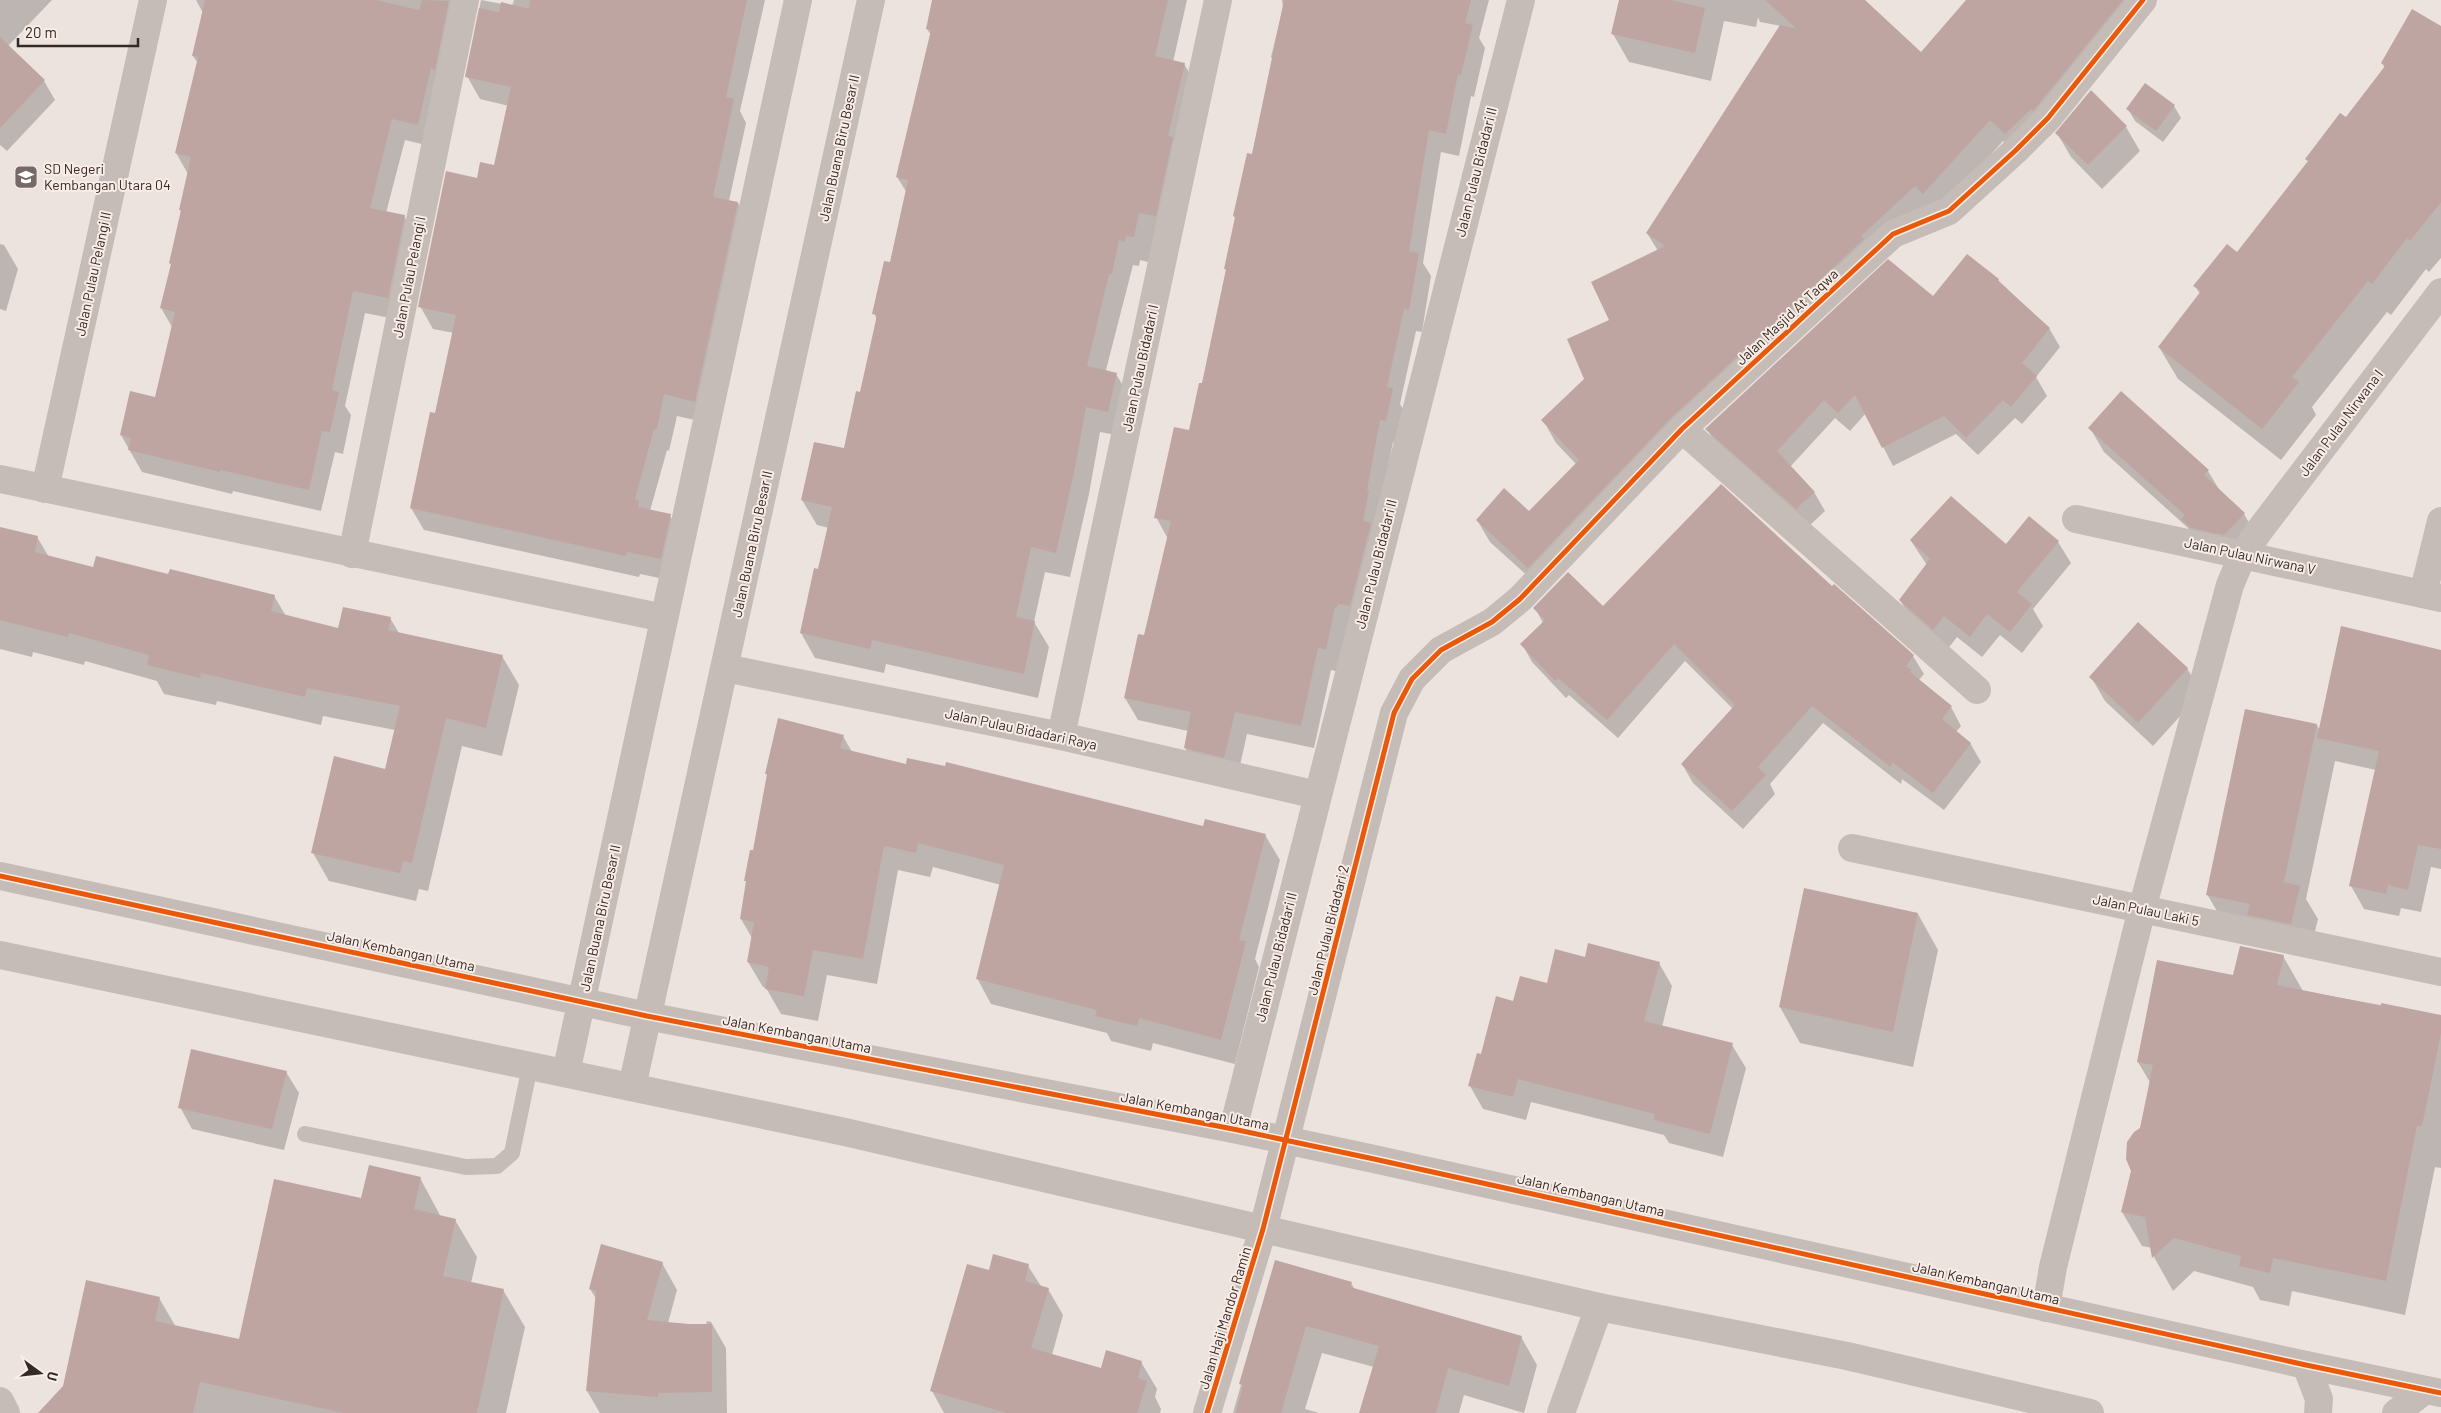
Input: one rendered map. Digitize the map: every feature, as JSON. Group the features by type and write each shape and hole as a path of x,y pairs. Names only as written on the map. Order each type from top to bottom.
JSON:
{"street":[{"name":"Jalan Pulau Pelangi II","path":"45,489 152,0"},
{"name":"Jalan Pulau Pelangi I","path":"352,554 465,0"},
{"name":"Jalan Buana Biru Besar II","path":"566,1073 798,0"},
{"name":"Jalan Buana Biru Besar II","path":"632,1088 871,0"},
{"name":"Jalan Pulau Bidadari I","path":"1061,736 1218,0"},
{"name":"Jalan Pulau Bidadari II","path":"1233,1129 1316,795 1521,0"},
{"name":"Jalan Masjid At Taqwa","path":"1441,650 1492,622 1520,599 1682,429 1894,234 1949,211 2015,152 2048,118 2143,0"},
{"name":"Jalan Pulau Nirwana I","path":"2046,1308 2053,1267 2142,909 2230,585 2243,554 2441,292"},
{"path":"1682,429 1977,690"},
{"path":"0,479 664,618"},
{"name":"Jalan Pulau Nirwana V","path":"2076,519 2432,596"},
{"path":"2432,596 2441,520"},
{"name":"Jalan Pulau Bidadari 2","path":"1263,1229 1394,713 1412,679 1441,650"},
{"name":"Jalan Pulau Bidadari Raya","path":"725,668 1061,736 1316,795"},
{"name":"Jalan Pulau Laki 5","path":"1852,848 2441,972"},
{"name":"Jalan Kembangan Utama","path":"0,876 647,1016 1233,1129 2306,1366 2433,1391"},
{"path":"0,955 845,1132 1599,1307 1846,1356 2090,1413"},
{"name":"Jalan Haji Mandor Ramin","path":"1207,1413 1263,1229"},
{"path":"1561,1413 1599,1307"},
{"path":"2306,1366 2319,1399 2318,1413"},
{"path":"2396,1413 2433,1391"},
{"path":"0,1401 6,1413"}],"lane":[{"path":"305,1134 466,1167 497,1166 512,1153 530,1066"}],"building":[{"path":"205,0 376,0 419,10 422,0 449,1 435,70 431,68 418,125 392,119 370,208 405,215 388,298 353,291 332,390 339,392 330,432 322,431 309,490 220,470 220,472 128,450 131,438 120,435 130,391 155,397 175,312 160,308 171,264 169,263 191,157 175,153 198,57 192,56"},
{"path":"530,0 747,0 726,97 734,99 713,197 738,202 695,402 664,394 657,429 654,429 635,499 639,500 638,507 671,514 661,559 627,552 626,556 410,508 430,412 435,413 456,315 418,307 446,171 477,178 480,162 494,165 511,87 465,77 479,8 499,12 501,2 529,9"},
{"path":"932,0 1168,0 1155,56 1185,63 1168,136 1173,137 1156,216 1139,213 1134,237 1126,236 1125,242 1119,240 1112,274 1109,274 1087,366 1117,373 1108,412 1086,407 1075,468 1056,553 1031,547 1016,617 1035,621 1024,674 872,640 870,649 800,633 814,568 818,569 832,507 801,500 814,442 844,448 856,391 860,392 877,315 872,314 884,261 890,262 908,180 896,177 931,30 926,29"},
{"path":"1284,0 1471,0 1465,23 1473,25 1461,75 1458,74 1446,134 1429,130 1409,251 1419,253 1409,310 1404,309 1387,387 1393,388 1386,421 1380,420 1363,521 1371,523 1350,606 1338,604 1335,607 1326,650 1318,648 1301,726 1235,712 1224,758 1184,748 1191,712 1124,698 1138,634 1144,635 1171,521 1154,518 1174,427 1189,430 1199,383 1202,383 1226,269 1224,269 1235,217 1233,216 1247,153 1252,154"},
{"path":"1619,0 1671,0 1705,8 1695,53 1611,34"},
{"path":"1765,0 1865,0 1921,52 1966,0 2123,0 2033,111 2031,109 2005,134 1990,120 1923,194 1915,186 1861,236 1864,239 1671,418 1528,568 1476,520 1504,488 1529,511 1579,460 1541,420 1584,379 1567,339 1609,320 1591,282 1665,246 1646,233 1780,25 1797,29"},
{"path":"2412,9 2441,26 2441,202 2410,241 2407,238 2372,284 2368,281 2292,377 2299,382 2262,429 2158,347 2201,291 2193,286 2227,244 2237,252 2308,161 2305,159 2340,113 2346,117 2385,66 2381,63"},
{"path":"0,37 45,80 0,128"},
{"path":"2145,83 2175,105 2156,131 2126,109"},
{"path":"2091,90 2127,126 2088,165 2055,133"},
{"path":"1967,254 1999,279 1998,281 2050,328 2022,363 2037,376 2011,407 2003,400 1966,438 1944,416 1882,448 1855,395 1838,413 1824,400 1777,451 1815,492 1796,509 1705,429 1888,259 1933,296"},
{"path":"2121,391 2209,470 2204,475 2245,513 2224,535 2191,528 2181,519 2185,515 2088,428"},
{"path":"1721,484 1832,586 1834,584 1914,655 1906,666 1912,670 1910,672 1952,706 1942,719 1971,743 1933,793 1892,762 1891,767 1812,706 1758,767 1766,775 1732,811 1681,764 1735,705 1674,644 1607,720 1558,678 1555,681 1520,644 1545,620 1533,608 1568,572 1603,606"},
{"path":"1951,496 2006,544 2029,516 2059,541 2017,592 2032,604 2010,632 1987,614 1970,637 1944,616 1933,630 1899,600 1930,559 1910,540"},
{"path":"0,527 38,536 35,552 93,567 96,556 168,574 170,569 275,595 271,611 338,628 343,607 391,617 388,630 503,655 486,728 446,718 412,863 403,861 400,873 311,853 334,756 385,769 400,706 307,688 305,697 201,673 200,678 147,665 149,655 69,633 68,637 0,620"},
{"path":"2138,622 2188,668 2138,723 2089,677"},
{"path":"2341,626 2441,650 2441,849 2418,845 2408,890 2388,885 2386,894 2349,886 2379,751 2317,738"},
{"path":"2245,709 2317,724 2284,882 2300,886 2291,924 2247,915 2250,904 2206,895"},
{"path":"778,718 844,735 840,748 906,764 907,758 945,766 946,762 1203,826 1205,819 1266,834 1239,940 1246,941 1221,1040 1139,1018 1137,1026 1095,1016 1097,1010 976,979 1004,865 918,843 916,853 884,846 863,959 813,950 804,996 765,989 769,967 747,962 754,922 740,919 746,881 744,881 750,850 753,850 767,774 765,774"},
{"path":"1804,888 1918,913 1893,1032 1779,1007"},
{"path":"1588,943 1660,962 1644,1021 1733,1043 1710,1134 1654,1120 1655,1114 1518,1079 1513,1097 1468,1086 1477,1053 1481,1054 1496,996 1513,1001 1520,976 1547,983 1555,949 1585,957"},
{"path":"2240,946 2284,955 2277,985 2381,1006 2381,1003 2441,1015 2441,1033 2433,1073 2422,1126 2417,1126 2386,1281 2273,1258 2270,1273 2239,1266 2241,1256 2174,1238 2152,1258 2145,1217 2121,1212 2131,1171 2126,1159 2127,1142 2134,1132 2140,1128 2153,1065 2137,1062 2157,960 2233,975"},
{"path":"191,1049 287,1071 272,1129 178,1108"},
{"path":"369,1165 421,1177 414,1209 456,1219 443,1276 504,1289 477,1413 344,1413 200,1382 193,1413 38,1413 63,1386 86,1280 160,1297 155,1321 239,1339 274,1179 361,1198"},
{"path":"601,1244 663,1262 647,1320 712,1324 712,1392 658,1393 658,1397 586,1391 596,1291 589,1289"},
{"path":"993,1254 1029,1264 1025,1281 1049,1288 1031,1348 1101,1368 1106,1350 1142,1361 1138,1378 1147,1381 1137,1413 1007,1413 930,1391 967,1264 989,1270"},
{"path":"1275,1260 1352,1282 1350,1287 1522,1336 1509,1386 1448,1368 1436,1413 1359,1413 1379,1346 1306,1326 1281,1413 1236,1413 1243,1385 1239,1384"}],"cycle path":[{"path":"1207,1413 1263,1229 1394,713 1412,679 1441,650 1492,622 1520,599 1682,429 1893,234 1949,211 2015,151 2048,118 2143,0"},
{"path":"0,876 647,1016 1233,1129 2441,1393"}],"place":[{"name":"SD Negeri Kembangan Utara 04","path":"26,177"}]}
